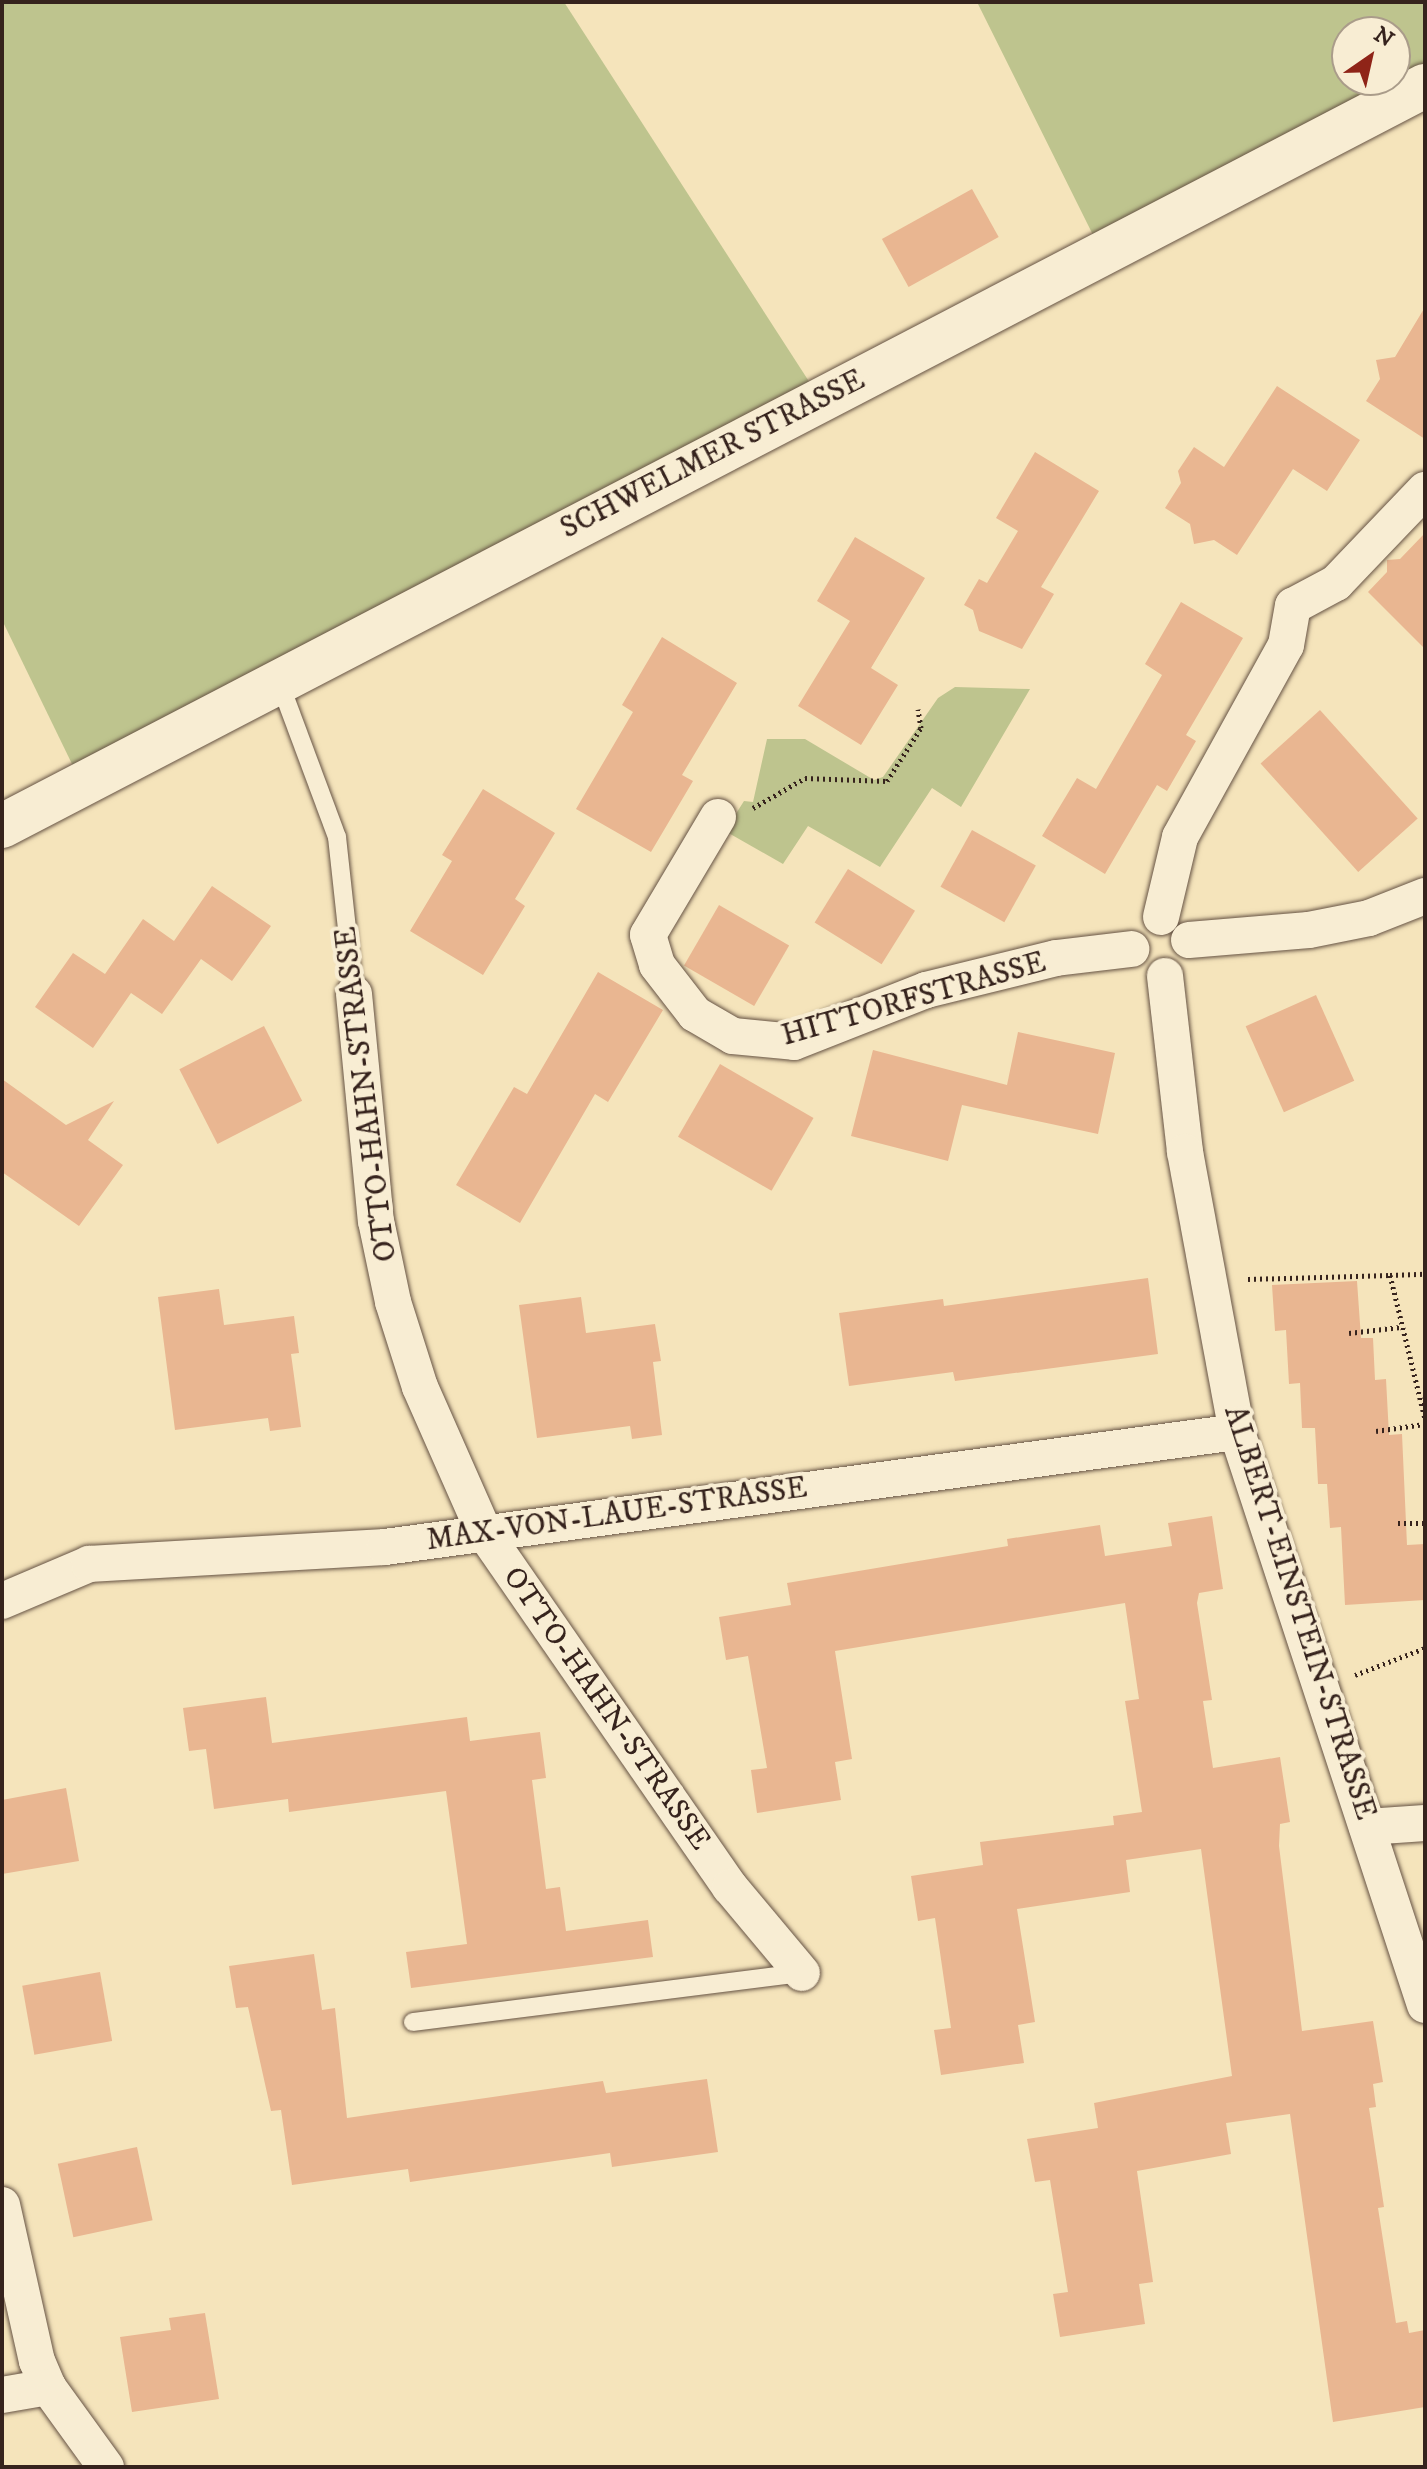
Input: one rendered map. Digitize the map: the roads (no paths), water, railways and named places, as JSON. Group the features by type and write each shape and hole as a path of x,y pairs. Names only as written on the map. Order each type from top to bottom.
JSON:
{"main road":[{"name":"SCHWELMER STRASSE","path":"2,826 1425,86"}],"street":[{"path":"1161,917 1180,837 1286,645 1293,606 1336,583 1425,490"},
{"name":"HITTORFSTRASSE","path":"731,814 648,935 657,965 695,1014 733,1036 794,1042 926,990 1056,958 1131,949"},
{"path":"1189,940 1309,930 1369,918 1425,896"},
{"path":"1161,917 1179,924 1189,940 1182,968 1165,976 1138,967 1131,949 1136,930 1161,917"},
{"name":"ALBERT-EINSTEIN-STRASSE","path":"1165,976 1175,1087 1207,1280 1237,1432 1425,2005"},
{"name":"OTTO-HAHN-STRASSE","path":"354,994 376,1221 393,1302 420,1387 484,1532 730,1887 802,1973"},
{"name":"MAX-VON-LAUE-STRASSE","path":"2,1601 89,1564 370,1548 1237,1432"},
{"path":"1367,1827 1425,1823"},
{"path":"2,2205 48,2387 106,2467"},
{"path":"2,2395 48,2387"}],"lane":[{"name":"OTTO-HAHN-STRASSE","path":"279,681 337,837 354,994"},
{"path":"413,2022 802,1973"}]}
